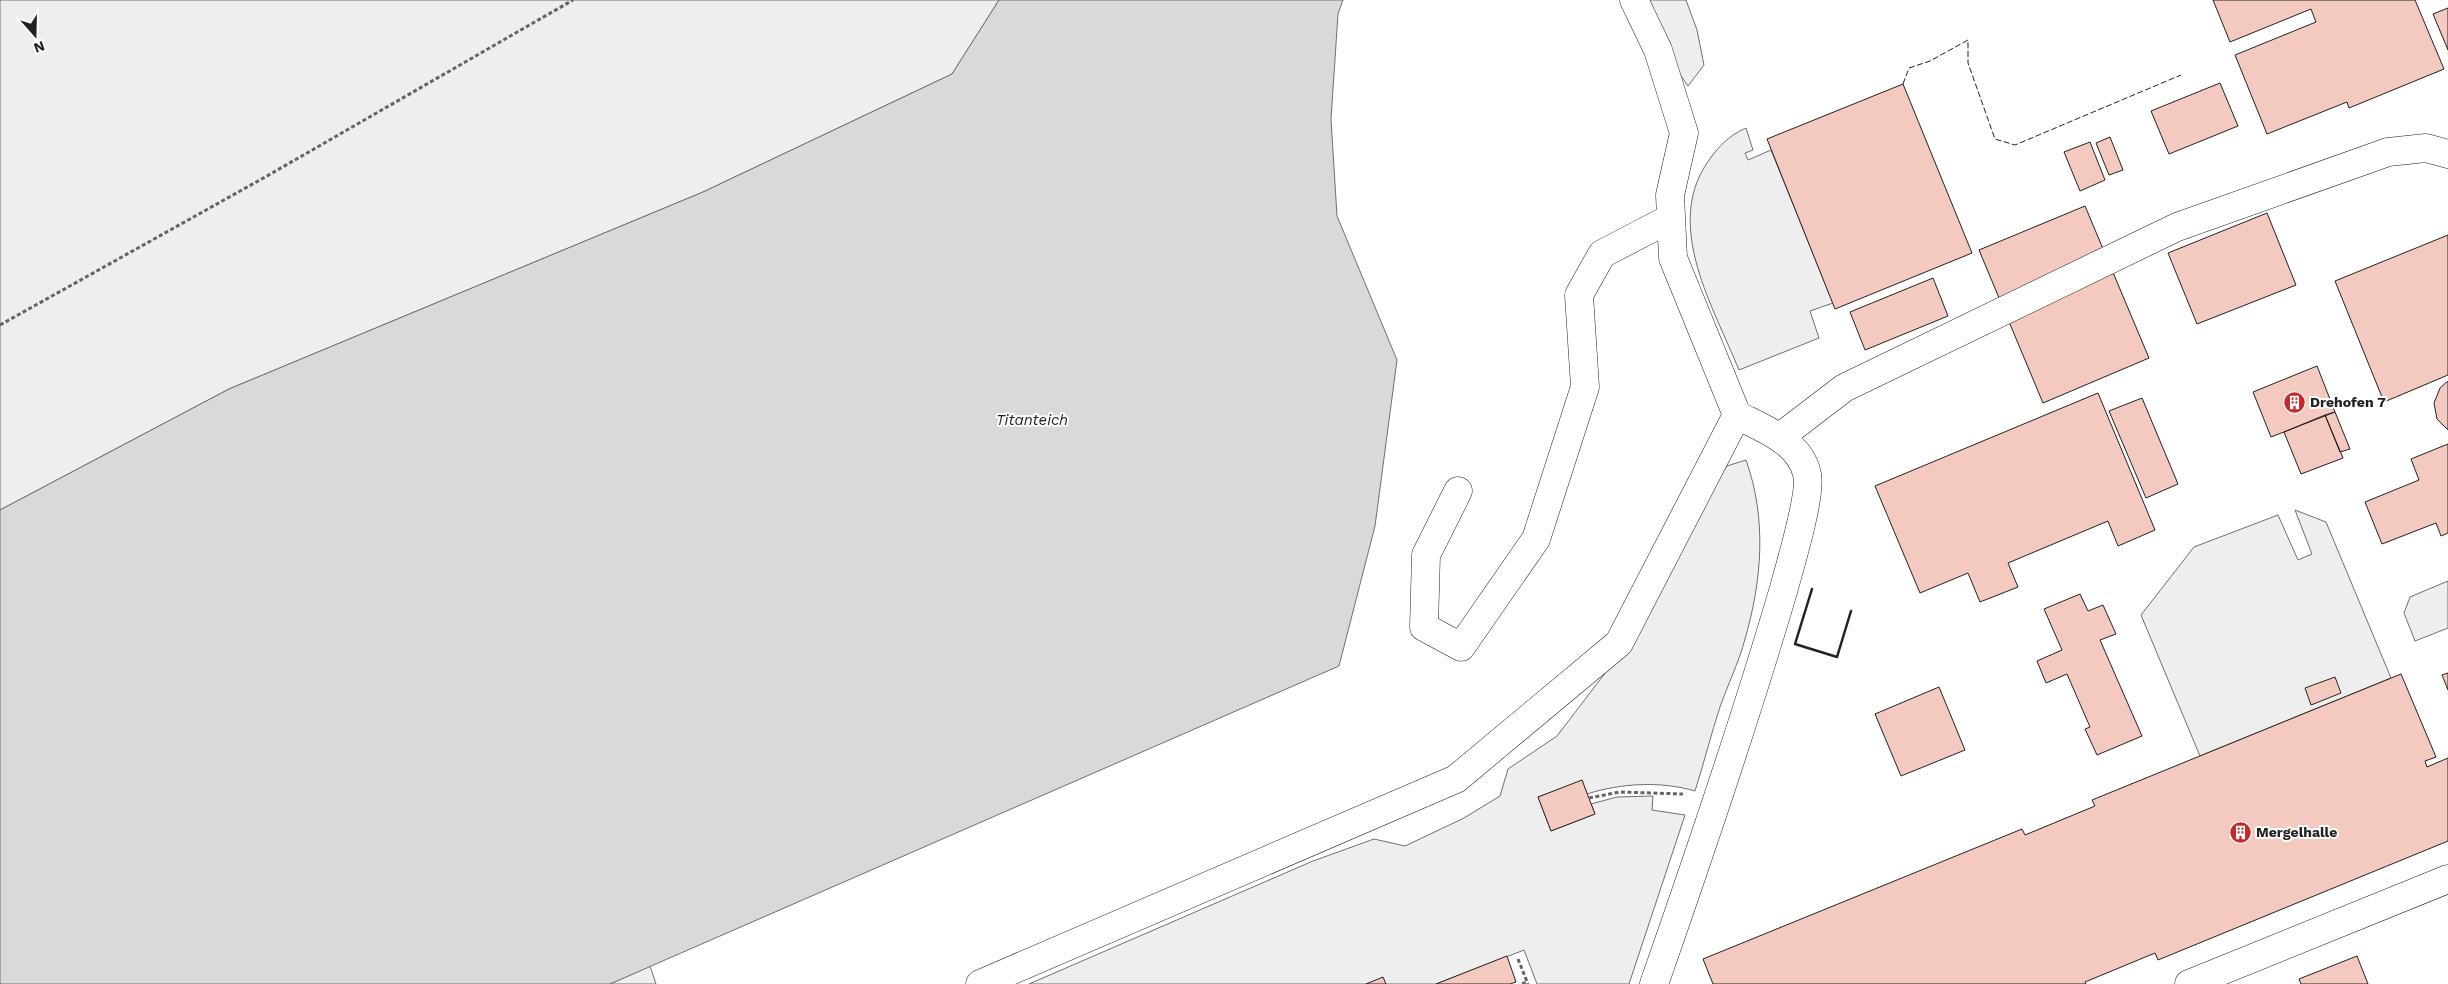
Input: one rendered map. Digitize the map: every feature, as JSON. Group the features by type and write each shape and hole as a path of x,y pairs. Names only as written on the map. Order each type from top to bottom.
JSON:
{"lane":[{"path":"1634,0 1658,50 1684,133 1670,195 1673,258 1737,415 1780,437 1802,459 1808,476 1802,517 1768,643 1654,984"},
{"path":"1780,437 1844,388 2177,227 2388,152 2426,148 2448,154"},
{"path":"1458,491 1426,555 1424,627 1461,647 1536,539 1585,387 1579,295 1602,254 1671,218"},
{"path":"980,984 1456,779 1619,643 1737,415"},
{"path":"2189,984 2448,879"}],"path":[{"path":"0,324 267,176 573,0"},
{"path":"1589,798 1620,792 1680,793 1714,805"},
{"path":"1518,959 1528,983 1522,984"}],"shaded area":[{"path":"0,0 999,0 952,74 703,192 229,389 0,510"},
{"path":"1645,0 1686,0 1697,30 1704,65 1688,86 1667,56"},
{"path":"1746,128 1753,150 1745,153 1748,160 1771,150 1833,303 1810,311 1819,338 1739,370 1717,320 1698,267 1692,240 1690,214 1695,188 1707,163 1724,142"},
{"path":"1746,460 1753,482 1759,527 1760,550 1755,594 1743,648 1720,707 1695,791 1669,786 1641,785 1613,787 1587,794 1582,781 1538,797 1551,831 1595,814 1591,804 1617,797 1653,796 1652,810 1685,815 1629,984 1537,984 1524,950 1436,984 1029,984 1313,861 1374,839 1405,846 1464,818 1500,796 1508,769 1557,736 1622,651 1716,479 1727,466"},
{"path":"2295,510 2326,522 2391,678 2200,756 2141,615 2194,547 2278,515 2298,560 2312,554"},
{"path":"2448,581 2448,628 2415,641 2404,613 2410,597"},
{"path":"650,966 656,984 610,984"}],"water":[{"name":"Titanteich","path":"999,0 1343,0 1338,14 1331,119 1337,216 1397,360 1375,526 1339,666 610,984 0,984 0,510 229,389 703,192 952,74"}],"building":[{"path":"2213,0 2415,0 2444,69 2349,108 2347,102 2267,134 2235,55 2316,22 2311,9 2230,42"},
{"path":"2448,8 2448,50 2433,14"},
{"path":"2220,83 2238,126 2169,154 2151,111"},
{"path":"1903,84 1972,253 1835,309 1767,139"},
{"path":"2110,137 2123,170 2109,175 2096,143"},
{"path":"2090,142 2105,180 2080,191 2064,152"},
{"path":"2085,206 2149,358 2043,403 1979,250"},
{"path":"2267,213 2296,285 2197,324 2168,253"},
{"path":"2448,235 2448,375 2384,402 2335,281"},
{"path":"1933,278 1948,316 1865,350 1850,312"},
{"name":"Drehofen 7","path":"2317,366 2335,412 2271,437 2253,392"},
{"path":"2448,381 2448,430 2437,419 2434,403 2440,388"},
{"path":"2098,393 2155,530 2118,546 2108,521 2008,563 2018,587 1980,602 1968,573 1920,593 1875,486"},
{"path":"2142,398 2178,484 2146,498 2109,411"},
{"path":"2335,412 2350,449 2340,452 2325,415"},
{"path":"2325,415 2343,458 2301,474 2284,432"},
{"path":"2448,444 2448,533 2441,536 2436,523 2382,544 2365,502 2419,480 2411,459"},
{"path":"2080,594 2088,611 2103,605 2116,634 2100,640 2142,736 2097,755 2085,729 2090,727 2067,674 2046,683 2037,661 2062,650 2044,609"},
{"path":"2448,673 2448,690 2442,675"},
{"name":"Mergelhalle","path":"2401,674 2436,757 2425,761 2427,767 2448,758 2448,841 2158,960 2155,953 2085,982 2086,984 1713,984 1703,959 2022,829 2025,835 2095,806 2092,800"},
{"path":"2335,677 2341,693 2311,705 2305,688"},
{"path":"1939,687 1965,750 1901,776 1875,714"},
{"path":"1582,780 1595,814 1551,831 1538,797"},
{"path":"1507,956 1516,982 1510,984 1436,984"},
{"path":"2357,956 2368,984 2301,984 2299,979"},
{"path":"1383,977 1386,984 1366,984"}],"fence":[{"path":"1903,84 1909,68 1930,61 1968,40 1968,63 1995,139 2015,145 2181,75"}],"wall":[{"path":"1812,589 1795,644 1837,657 1851,611"}],"place":[{"name":"Drehofen 7","path":"2294,402"},
{"name":"Mergelhalle","path":"2240,832"}]}
